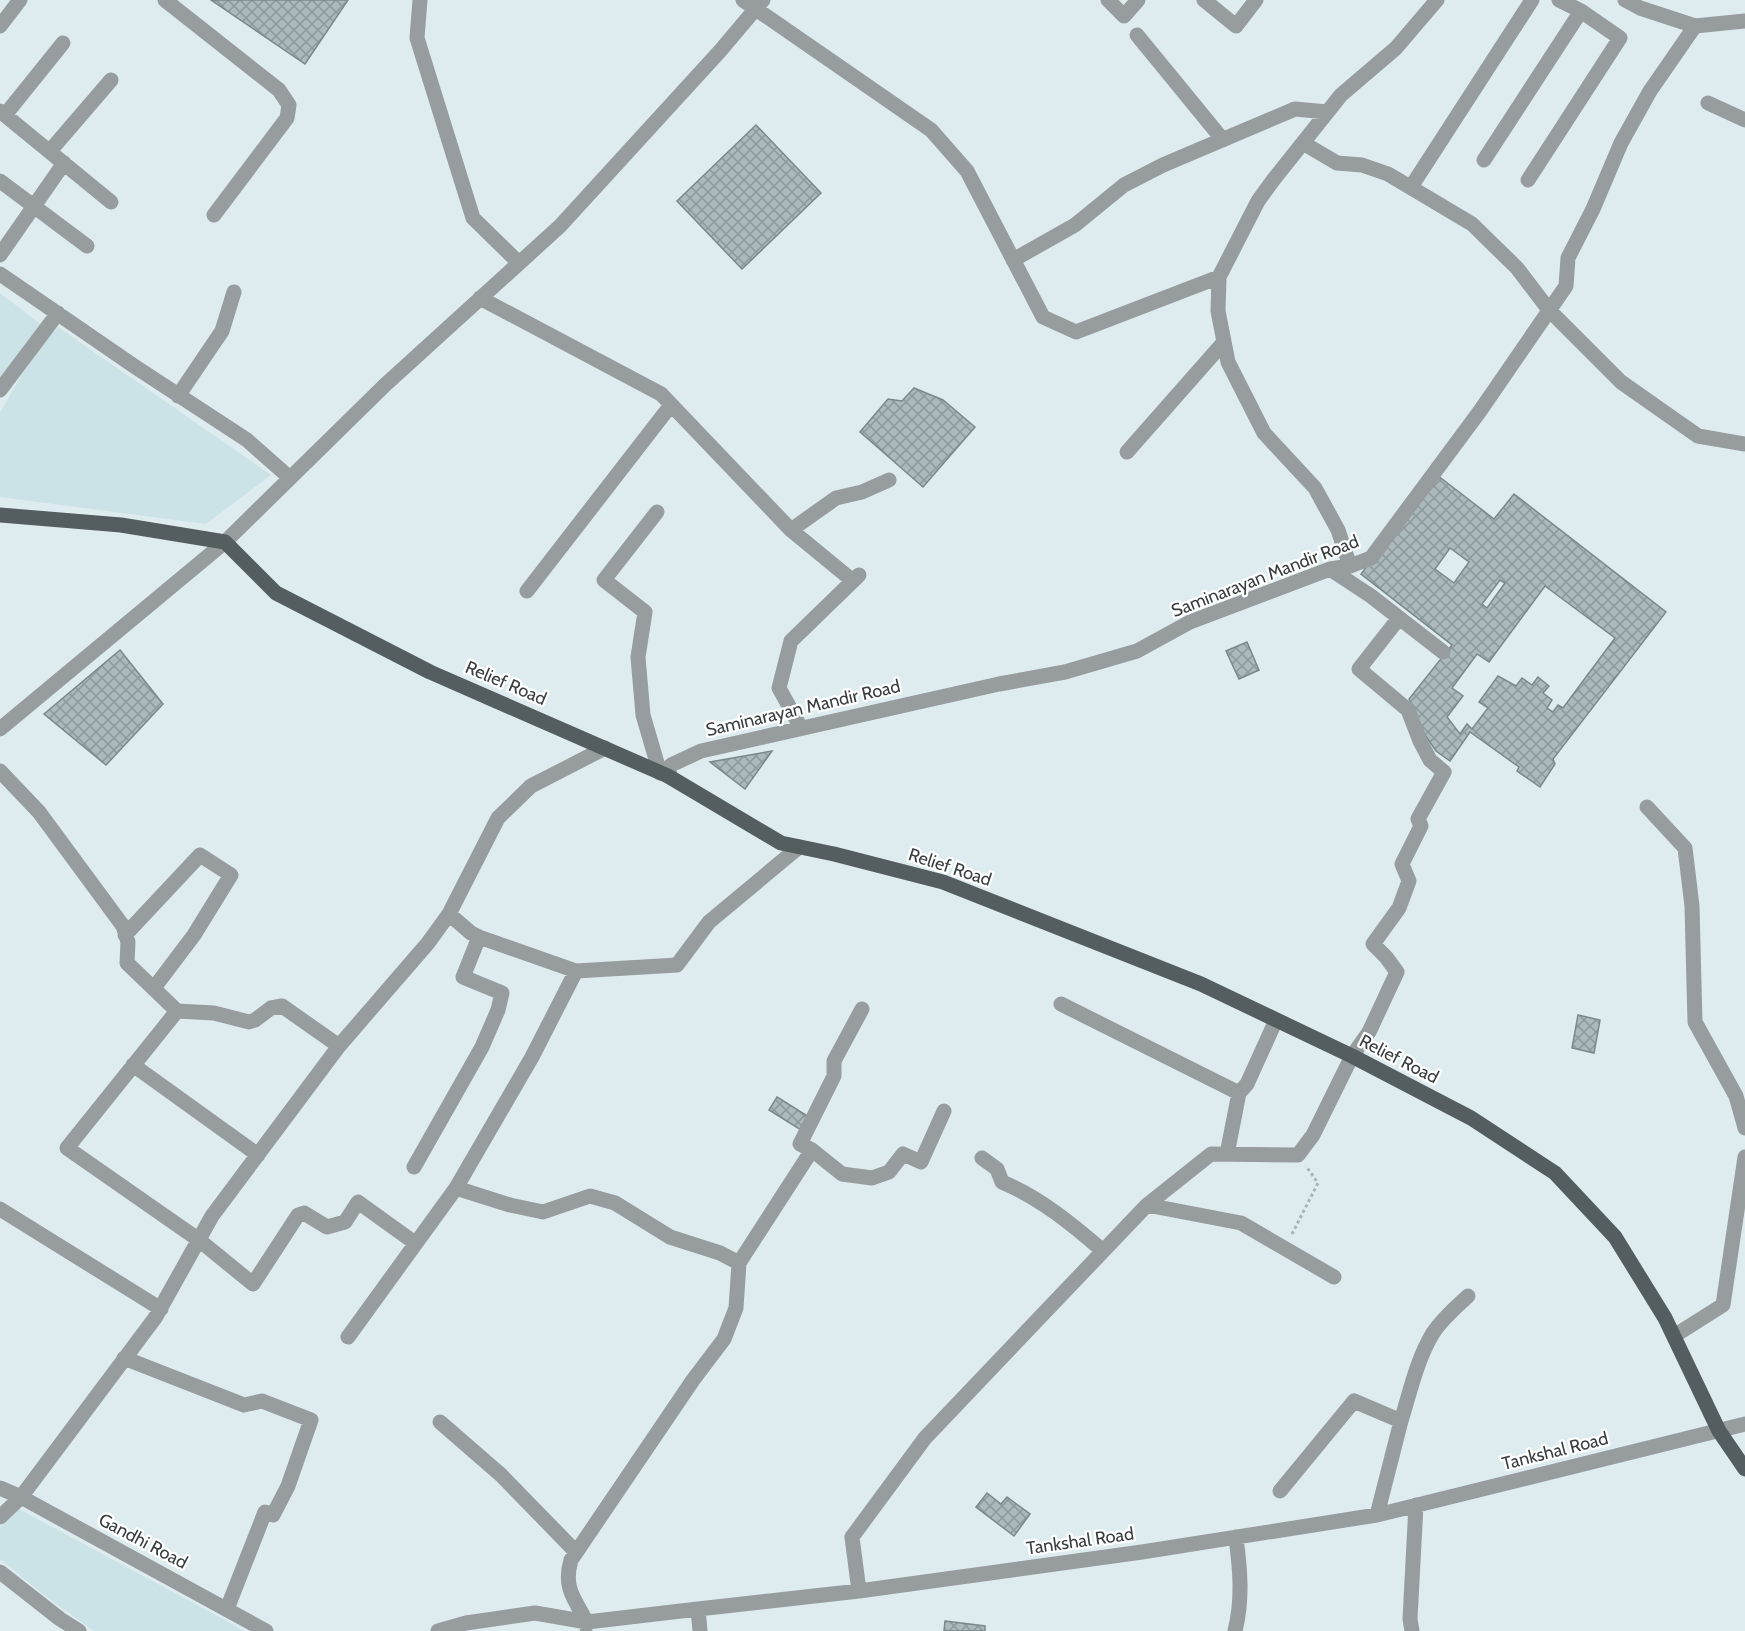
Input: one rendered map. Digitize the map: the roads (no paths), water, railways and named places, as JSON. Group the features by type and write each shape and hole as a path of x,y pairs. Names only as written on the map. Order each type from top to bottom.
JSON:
{"main road":[{"path":"0,515 121,525 225,542"},
{"name":"Relief Road","path":"225,542 276,593 430,672 664,775 781,843 943,882 1201,984 1352,1056 1471,1118 1555,1173 1616,1237 1665,1318 1719,1431 1745,1469"}],"street":[{"path":"0,26 20,0"},
{"path":"165,0 279,90 290,105 287,118 214,215"},
{"path":"420,0 417,38 473,218 519,263"},
{"path":"1108,0 1124,16 1138,0"},
{"path":"1204,0 1236,26 1256,0"},
{"path":"1350,566 1338,530 1315,488 1264,433 1228,363 1218,311 1219,277 1258,201 1341,94 1395,48 1437,0"},
{"path":"1411,188 1532,0"},
{"path":"1528,180 1620,38 1581,11 1559,0"},
{"path":"1625,0 1640,8 1695,26 1745,21"},
{"path":"0,729 225,542 385,385 560,226 720,51 754,3 931,130 967,171 1043,317 1076,332 1219,277"},
{"path":"1484,160 1581,11"},
{"name":"Saminarayan Mandir Road","path":"664,775 671,765 701,751 999,684 1065,672 1137,651 1190,622 1330,569 1350,566 1371,558 1480,411 1566,286 1568,258 1621,143 1650,91 1695,26"},
{"path":"1137,35 1223,140"},
{"path":"63,43 2,113 111,202"},
{"path":"50,152 111,80"},
{"path":"1708,103 1745,120"},
{"path":"1013,260 1075,225 1124,185 1162,165 1294,109 1327,112"},
{"path":"1303,143 1337,164 1362,165 1388,174 1472,224 1517,268 1549,310 1621,382 1698,436 1745,444"},
{"path":"0,255 64,163"},
{"path":"0,181 87,246"},
{"path":"0,274 178,396 247,440 290,478"},
{"path":"178,396 222,331 234,292"},
{"path":"480,298 661,394 791,530 856,578 791,641 779,688 801,728"},
{"path":"0,390 58,313"},
{"path":"1127,452 1224,342"},
{"path":"527,591 671,405"},
{"path":"791,530 836,498 861,492 889,480"},
{"path":"657,512 604,580 645,612 638,657 643,715 664,775"},
{"path":"1330,569 1443,652"},
{"path":"859,1591 852,1537 925,1438 1147,1205 1211,1154 1298,1155 1313,1135 1352,1056 1369,1032 1396,972 1373,944 1400,908 1409,881 1402,864 1421,826 1419,819 1444,772 1430,760 1408,710 1359,669 1399,618"},
{"path":"0,1517 21,1497 161,1309 212,1216 339,1047 429,943 449,914 498,818 531,786 604,748"},
{"path":"0,771 39,812 123,926 128,942 127,963 177,1011 214,1013 249,1022 271,1008 282,1006 339,1047"},
{"path":"1647,807 1685,848 1692,906 1695,1022 1736,1096 1745,1128"},
{"path":"449,914 479,937 576,971 677,965 710,922 799,847"},
{"path":"125,935 200,855 231,875 194,935 154,988"},
{"path":"414,1167 482,1047 498,1010 502,993 463,976 479,937"},
{"path":"348,1336 456,1188 532,1057 576,971"},
{"path":"1061,1004 1239,1093"},
{"path":"862,1009 834,1061 834,1076 800,1144 812,1150 842,1174 872,1178 889,1172 903,1154 921,1162 944,1111"},
{"path":"177,1011 68,1148 199,1240 253,1284 298,1215 304,1213 327,1227 345,1222 358,1202 415,1244"},
{"path":"1227,1154 1239,1093 1247,1084 1276,1020"},
{"path":"133,1065 258,1155"},
{"path":"1739,1108 1745,1090"},
{"path":"586,1626 568,1589 568,1570 571,1560 693,1380 724,1339 736,1308 740,1263 812,1150"},
{"path":"1674,1336 1723,1305 1745,1157"},
{"path":"982,1158 997,1169 1002,1182 1063,1217 1103,1251"},
{"path":"456,1188 510,1205 543,1212 590,1196 615,1203 670,1238 720,1253 740,1263"},
{"path":"1147,1205 1242,1223 1334,1277"},
{"path":"0,1209 161,1309"},
{"path":"1377,1515 1401,1421 1417,1371 1433,1334 1468,1296"},
{"path":"124,1358 244,1405 262,1401 311,1420 288,1486 273,1515 265,1512 227,1609"},
{"path":"1280,1491 1354,1401 1401,1421"},
{"path":"440,1422 501,1475 576,1552"},
{"name":"Tankshal Road","path":"438,1631 466,1623 535,1613 586,1626 698,1609 859,1591 1142,1552 1377,1515 1745,1424"},
{"name":"Gandhi Road","path":"0,1488 21,1497 266,1631"},
{"path":"1412,1631 1410,1619 1416,1505"},
{"path":"1235,1631 1239,1616 1241,1586 1236,1537"},
{"path":"0,1572 79,1631"},
{"path":"698,1609 700,1631"}]}
